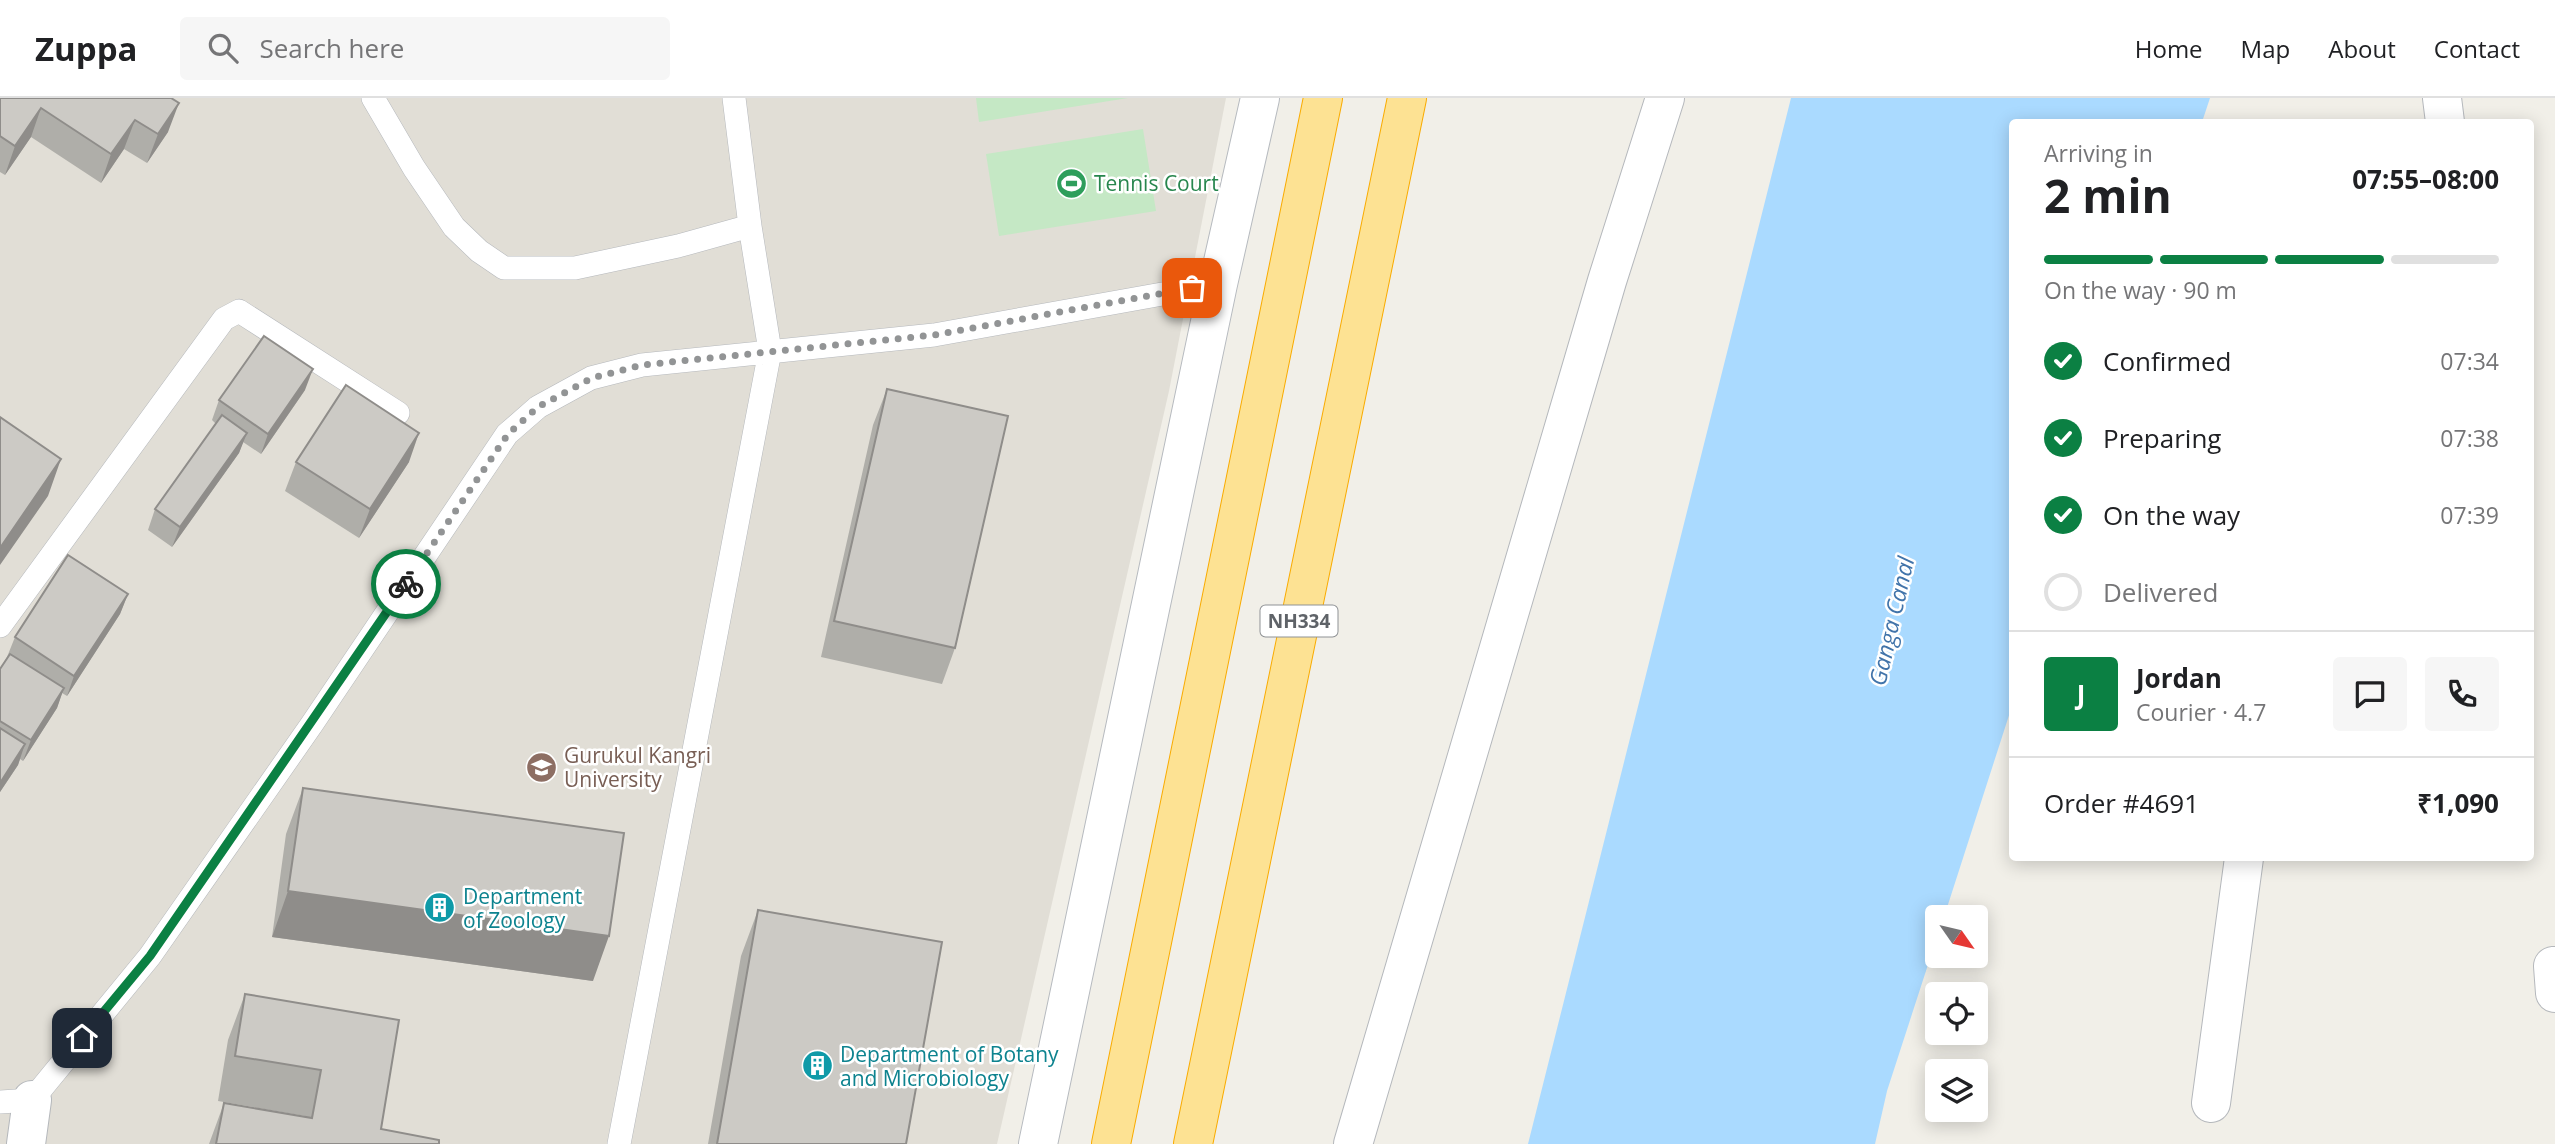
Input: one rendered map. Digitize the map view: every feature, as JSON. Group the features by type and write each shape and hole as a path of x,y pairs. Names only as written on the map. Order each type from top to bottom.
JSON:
{"highway":[{"path":"1111,1144 1323,98"},
{"name":"NH334","path":"1193,1144 1406,98"}],"street":[{"path":"1038,1144 1218,284 1260,98"},
{"path":"1353,1144 1607,281 1665,98"},
{"path":"2442,98 2445,119"},
{"path":"2211,1104 2244,861"},
{"path":"16,1101 26,1144"}],"lane":[{"path":"373,98 414,168 454,227 504,268 575,268 678,246 750,226"},
{"path":"619,1144 770,351 750,226 734,98"},
{"path":"16,1101 150,956 312,724 508,434 538,407 592,378 642,365 934,335 1218,284"},
{"path":"0,626 224,319 239,311 398,412"}],"shaded area":[{"name":"Gurukul Kangri University","path":"0,98 1226,98 1169,391 997,1144 0,1144"}],"green space":[{"path":"976,98 1128,98 979,122"},
{"name":"Tennis Court","path":"1143,129 1156,211 999,236 986,154"}],"water":[{"name":"Ganga Canal","path":"1791,98 2210,98 2203,119 2009,119 2009,715 1948,905 1925,905 1927,968 1887,1091 1875,1144 1528,1144"}],"building":[{"path":"0,98 171,98 179,103 158,134 135,120 111,154 41,108 15,146 0,136"},
{"path":"264,336 313,369 268,434 219,400"},
{"path":"346,385 419,433 370,509 296,462"},
{"path":"887,389 1008,416 955,648 834,621"},
{"path":"222,415 247,433 180,527 155,509"},
{"path":"0,417 61,459 0,548"},
{"path":"68,555 128,594 74,676 15,637"},
{"path":"10,654 64,688 31,740 0,721 0,669"},
{"path":"0,728 25,744 0,783"},
{"path":"303,788 624,833 609,936 288,891"},
{"name":"Department of Botany and Microbiology","path":"758,910 942,942 906,1144 717,1144"},
{"path":"245,994 399,1020 381,1129 439,1140 439,1144 216,1144 224,1103 312,1118 321,1070 235,1056"}],"way so far":[{"path":"406,584 508,434 538,407 592,378 642,365 934,335 1192,288"}],"place":[{"name":"Tennis Court","path":"1071,183"},
{"name":"Gurukul Kangri University","path":"541,767"},
{"name":"Department of Zoology","path":"440,908"},
{"name":"Department of Botany and Microbiology","path":"817,1066"}],"route":[{"path":"82,1038 150,956 406,584"}]}
